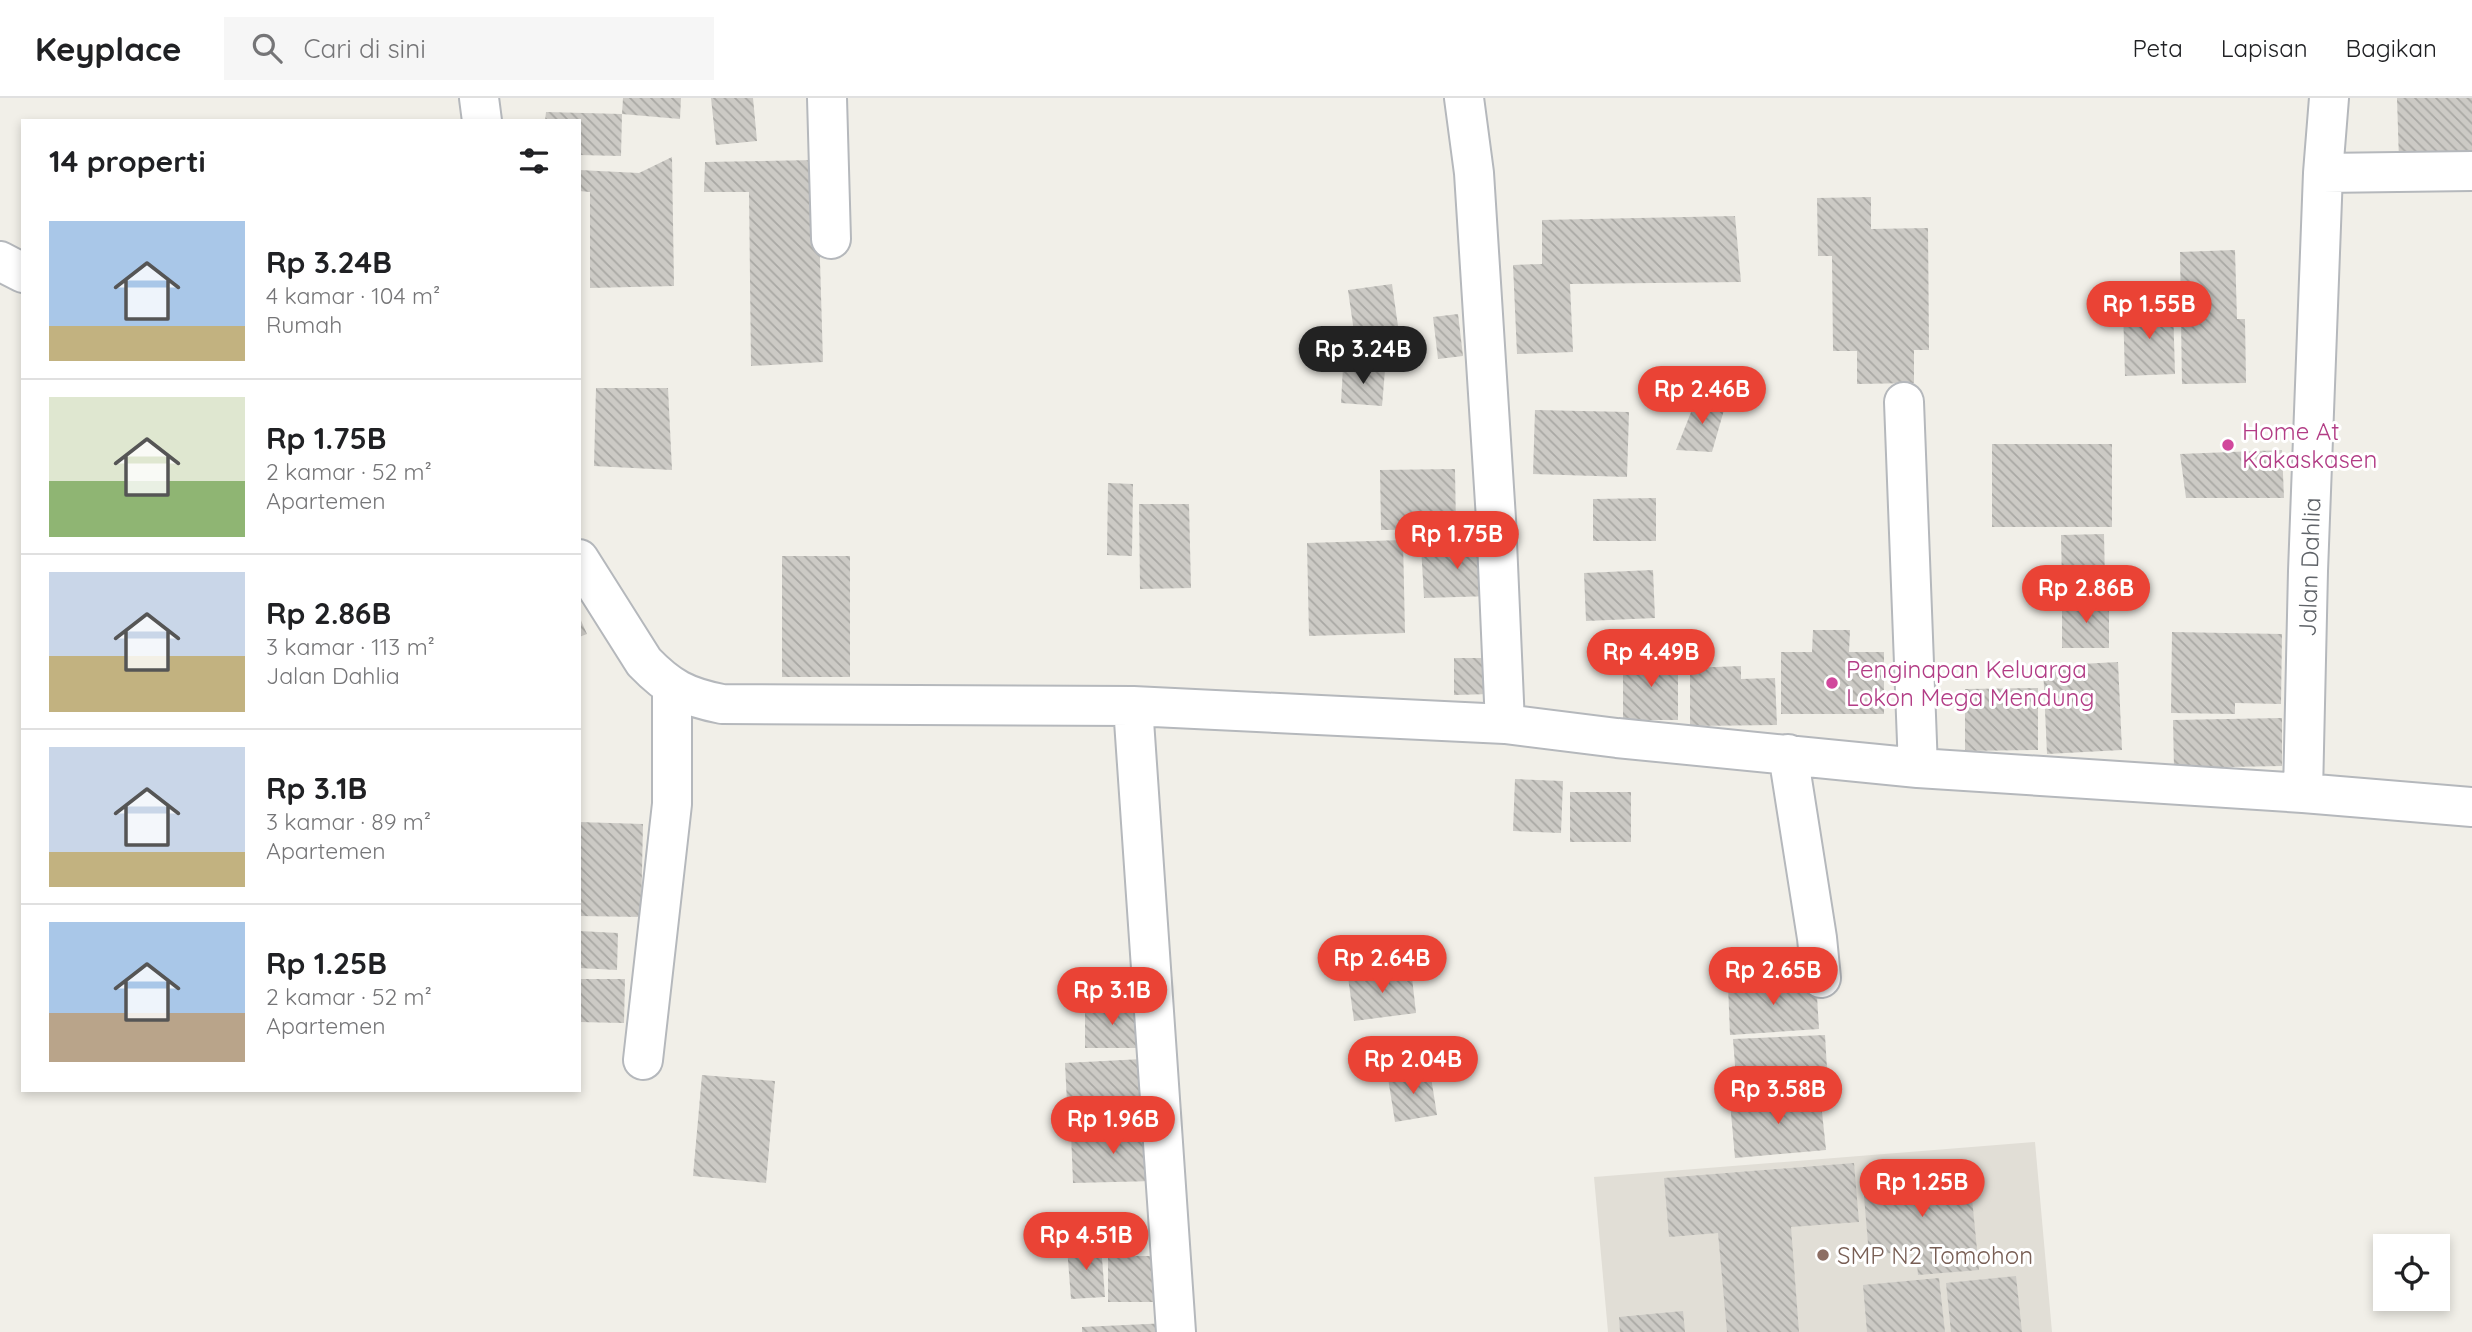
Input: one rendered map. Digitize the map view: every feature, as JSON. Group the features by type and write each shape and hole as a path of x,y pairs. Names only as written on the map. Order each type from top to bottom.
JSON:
{"street":[{"path":"479,98 482,119"},
{"path":"827,98 831,239"},
{"path":"1464,98 1474,173 1496,519 1505,724"},
{"name":"Jalan Dahlia","path":"2303,793 2308,571 2323,173 2329,98"},
{"path":"2323,173 2472,171"},
{"path":"0,261 21,272"},
{"path":"1904,402 1918,768"},
{"path":"581,562 644,662 672,685 694,698 722,704 1133,706 1505,724 1918,768 2472,807"},
{"path":"643,1060 672,804 672,685"},
{"path":"1133,706 1176,1332"},
{"path":"1788,754 1821,978"}],"shaded area":[{"name":"SMP N2 Tomohon","path":"2035,1142 2052,1332 1608,1332 1594,1177"}],"building":[{"path":"623,98 681,98 680,119 622,114"},
{"path":"711,98 753,98 757,141 716,145"},
{"path":"2397,98 2472,98 2472,159 2399,161"},
{"path":"546,112 622,114 621,156 581,155 581,119 545,119"},
{"path":"672,157 674,286 590,288 590,192 581,191 581,170 639,173"},
{"path":"817,160 823,362 751,366 749,192 704,192 705,162"},
{"path":"1871,197 1871,229 1928,228 1929,350 1914,350 1914,383 1857,384 1857,351 1833,351 1832,256 1818,256 1817,198"},
{"path":"1735,216 1741,282 1570,284 1573,352 1517,354 1513,265 1542,264 1542,220"},
{"path":"2235,250 2237,319 2245,319 2246,383 2182,384 2180,252"},
{"path":"1392,284 1399,333 1355,339 1348,290"},
{"path":"2173,306 2175,374 2125,376 2123,308"},
{"path":"1458,314 1463,356 1438,359 1433,317"},
{"path":"1343,367 1385,370 1382,406 1341,403"},
{"path":"596,388 668,388 672,470 594,466"},
{"path":"1697,397 1726,403 1712,452 1676,450"},
{"path":"1535,410 1629,412 1627,477 1533,474"},
{"path":"1992,444 2112,444 2112,527 1992,527"},
{"path":"2282,450 2284,498 2186,498 2180,454"},
{"path":"1455,469 1456,529 1381,530 1380,470"},
{"path":"1108,483 1133,484 1132,556 1107,555"},
{"path":"1656,498 1656,541 1593,541 1593,499"},
{"path":"1139,504 1189,504 1191,588 1140,589"},
{"path":"2104,534 2105,582 2062,583 2061,535"},
{"path":"1403,540 1405,633 1309,636 1307,543"},
{"path":"1490,544 1492,596 1424,598 1421,546"},
{"path":"782,556 850,556 850,677 782,677"},
{"path":"1653,570 1655,618 1586,621 1584,573"},
{"path":"2062,602 2109,602 2109,648 2062,648"},
{"path":"581,620 587,634 581,636"},
{"name":"Penginapan Keluarga Lokon Mega Mendung","path":"1813,630 1850,630 1849,652 1884,652 1884,714 1781,714 1781,652 1812,652"},
{"path":"2172,632 2282,634 2281,704 2235,703 2235,714 2171,713"},
{"path":"1454,658 1490,658 1491,694 1454,695"},
{"path":"1623,658 1678,658 1678,720 1623,720"},
{"path":"2118,662 2122,750 2047,754 2043,666"},
{"path":"1741,666 1741,679 1775,678 1777,725 1690,726 1690,668"},
{"path":"2038,688 2038,750 1965,751 1965,689"},
{"path":"2282,718 2282,766 2174,768 2173,720"},
{"path":"1515,779 1563,781 1561,833 1513,831"},
{"path":"1570,792 1631,792 1631,842 1570,842"},
{"path":"581,822 643,824 641,917 581,916"},
{"path":"581,931 618,933 617,970 581,968"},
{"path":"1411,969 1416,1013 1354,1021 1348,977"},
{"path":"581,979 625,979 624,1023 581,1022"},
{"path":"1816,980 1819,1029 1730,1035 1728,985"},
{"path":"1085,1005 1138,1005 1138,1048 1085,1048"},
{"path":"1825,1035 1828,1086 1737,1091 1733,1039"},
{"path":"1143,1059 1146,1119 1068,1123 1065,1063"},
{"path":"1430,1071 1437,1115 1395,1122 1388,1078"},
{"path":"702,1075 775,1081 766,1183 693,1176"},
{"path":"1820,1093 1826,1150 1735,1158 1730,1102"},
{"path":"1154,1130 1155,1181 1073,1183 1071,1132"},
{"path":"1854,1163 1859,1222 1791,1227 1799,1332 1727,1332 1718,1233 1669,1237 1664,1178"},
{"path":"1938,1167 1940,1181 1970,1178 1979,1270 1918,1275 1916,1251 1869,1255 1862,1173"},
{"path":"1101,1245 1105,1297 1071,1299 1067,1247"},
{"path":"1108,1256 1164,1256 1164,1302 1108,1302"},
{"path":"2016,1276 2022,1332 1951,1332 1946,1283"},
{"path":"1939,1278 1945,1332 1867,1332 1863,1285"},
{"path":"1683,1311 1685,1332 1620,1332 1619,1317"},
{"path":"1169,1323 1170,1332 1082,1332 1082,1327"}],"place":[{"name":"Home At Kakaskasen","path":"2228,445"},
{"name":"Penginapan Keluarga Lokon Mega Mendung","path":"1832,683"},
{"name":"SMP N2 Tomohon","path":"1823,1255"}]}
